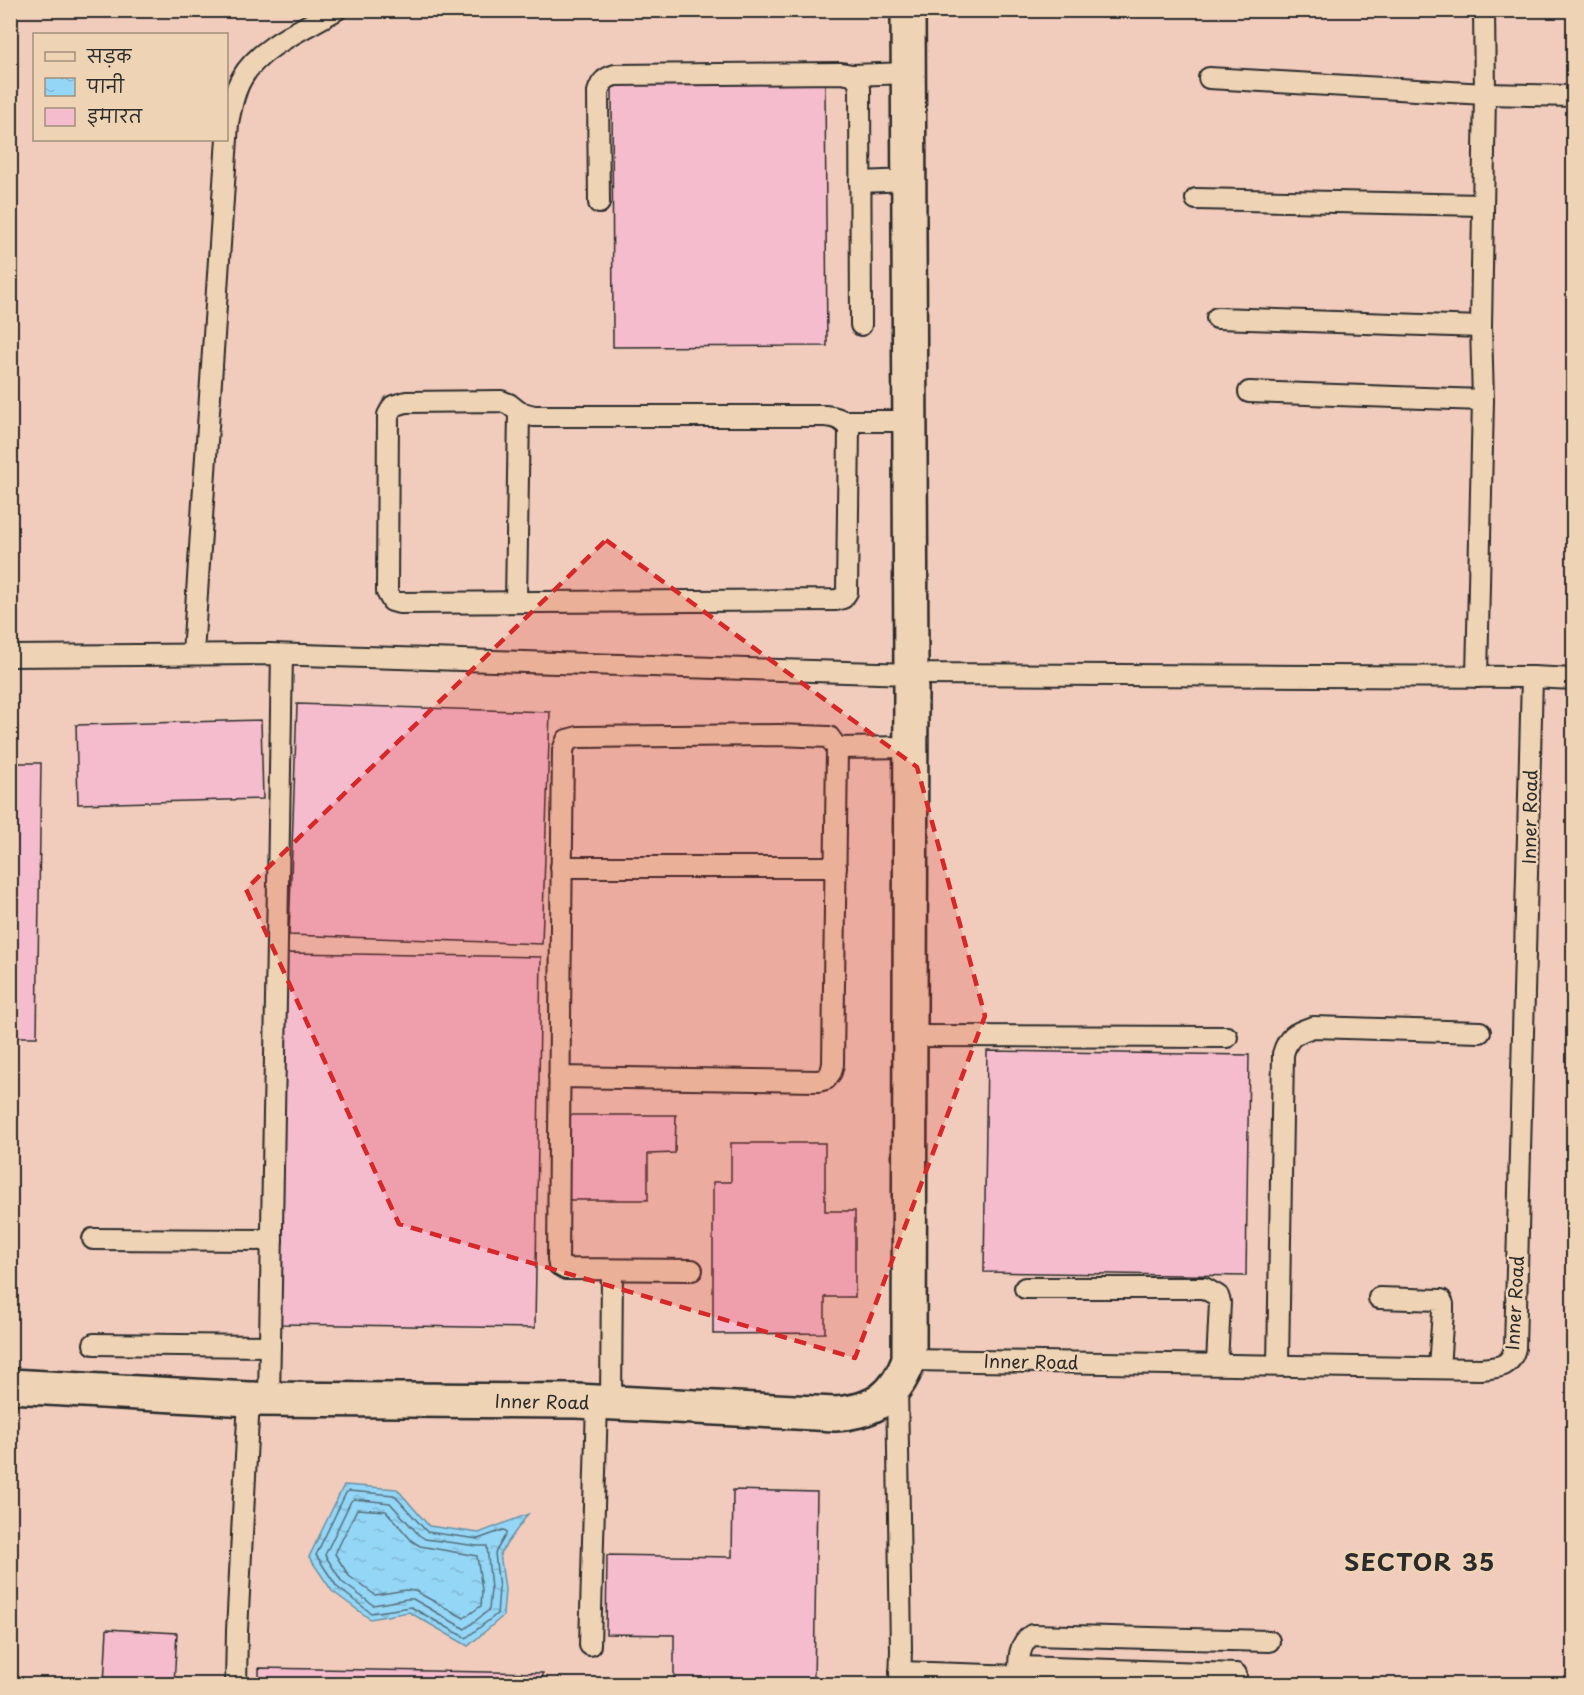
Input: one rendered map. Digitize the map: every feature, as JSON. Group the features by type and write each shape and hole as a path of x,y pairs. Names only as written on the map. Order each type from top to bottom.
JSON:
{"street":[{"path":"903,1372 909,1036 911,674 908,10"},
{"name":"Inner Road","path":"10,1386 259,1399 604,1402 834,1414 856,1412 873,1406 887,1395 903,1372"}],"lane":[{"path":"228,123 241,79 264,51 336,10"},
{"path":"1477,677 1483,400 1481,327 1484,10"},
{"path":"599,203 598,92 600,84 615,75 908,73"},
{"path":"852,75 858,80 860,89 861,325"},
{"path":"1209,78 1485,94 1574,96"},
{"path":"193,654 227,141"},
{"path":"860,182 909,180"},
{"path":"1196,199 1483,205"},
{"path":"1217,318 1481,327"},
{"path":"1249,392 1483,400"},
{"path":"501,401 519,412 534,416 836,417 849,429 847,592 843,598 836,600 399,603 392,601 387,592 388,415 393,406 406,402 501,401"},
{"path":"516,602 519,412"},
{"path":"844,422 909,421"},
{"path":"236,1684 237,1631 259,1399 270,1347 282,655"},
{"path":"10,656 282,655 911,674 1574,679"},
{"name":"Inner Road","path":"903,1372 1217,1364 1481,1369 1500,1366 1512,1359 1515,1348 1532,677"},
{"path":"559,1077 818,1081 826,1079 833,1064 836,867 837,748 829,737 779,735 578,736 567,740 563,750 559,1077 559,1265 566,1269 692,1270"},
{"path":"837,748 910,747"},
{"path":"561,867 836,867"},
{"path":"1278,1365 1283,1054 1286,1044 1296,1032 1313,1027 1480,1032"},
{"path":"909,1036 1227,1037"},
{"path":"93,1239 272,1240"},
{"path":"590,1645 612,1270"},
{"path":"1025,1288 1204,1288 1218,1296 1220,1302 1217,1364"},
{"path":"1379,1298 1441,1300 1443,1311 1439,1368"},
{"path":"94,1344 270,1347"},
{"path":"903,1372 900,1678 1236,1674"},
{"path":"1020,1676 1020,1649 1025,1640 1032,1635 1269,1641"}],"highlighted area":[{"path":"606,540 917,767 985,1016 855,1358 399,1224 246,889"}],"water":[{"path":"344,1485 397,1489 429,1526 479,1533 528,1514 500,1553 505,1589 503,1616 468,1646 409,1612 370,1619 332,1591 309,1557"}],"building":[{"path":"825,82 827,346 613,347 612,83"},
{"path":"297,704 550,712 542,944 289,935"},
{"path":"261,720 263,799 78,804 76,725"},
{"path":"10,763 41,763 37,1037 10,1037"},
{"path":"287,953 541,957 535,1328 281,1324"},
{"path":"987,1051 1249,1055 1246,1276 984,1272"},
{"path":"568,1115 676,1115 675,1153 648,1154 648,1200 568,1200"},
{"path":"731,1143 825,1143 825,1211 855,1211 855,1297 825,1297 825,1333 713,1334 713,1182 731,1182"},
{"path":"733,1490 817,1492 814,1684 674,1684 674,1635 606,1634 607,1555 732,1557"},
{"path":"107,1629 177,1633 174,1684 104,1684"},
{"path":"259,1668 543,1673 543,1684 259,1684"},
{"path":"1053,1682 1128,1684 1053,1684"}],"district":[{"name":"SECTOR 35","path":"1420,1561"}]}
